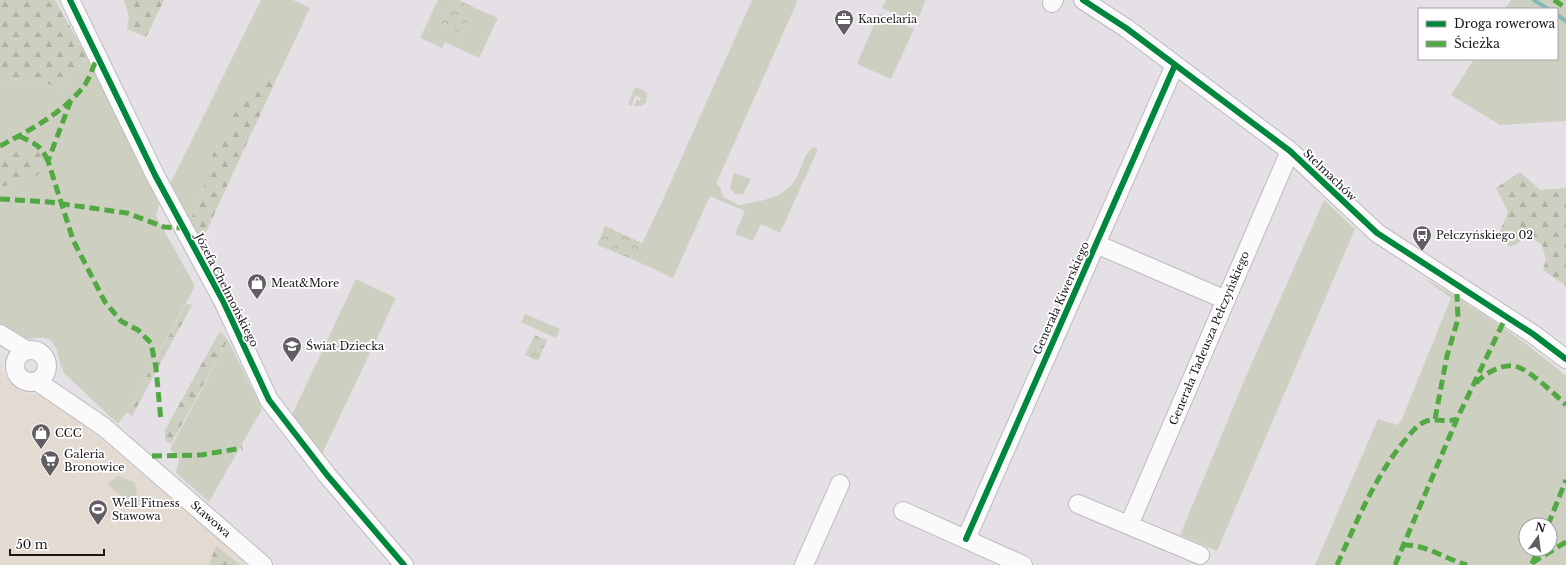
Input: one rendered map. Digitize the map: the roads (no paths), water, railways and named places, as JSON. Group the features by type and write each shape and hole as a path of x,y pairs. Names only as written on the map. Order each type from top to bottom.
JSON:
{"street":[{"name":"Józefa Chełmońskiego","path":"70,0 155,175 223,301 269,400 327,475 404,565"},
{"name":"Stelmachów","path":"1083,0 1126,28 1290,151 1377,233 1533,334 1566,360"},
{"name":"Generała Kiwerskiego","path":"966,539 1176,65"},
{"name":"Generała Tadeusza Pełczyńskiego","path":"1129,526 1290,151"},
{"path":"1096,244 1226,300"},
{"name":"Stawowa","path":"0,334 21,356"},
{"name":"Stawowa","path":"0,348 21,356 40,352 47,361 48,366 104,427 263,565"},
{"name":"Stawowa","path":"21,356 16,373 19,378 30,383 38,382 104,427"},
{"path":"38,382 44,377 48,366"},
{"path":"804,565 840,484"},
{"path":"1078,504 1200,554"},
{"path":"903,511 1023,565"}],"waterway":[{"path":"1534,0 1546,8"},
{"path":"1558,16 1566,21"}],"place":[{"name":"Kancelaria","path":"844,36"},
{"name":"Pełczyńskiego 02","path":"1422,252"},
{"name":"Meat&More","path":"257,300"},
{"name":"Świat Dziecka","path":"292,363"},
{"name":"CCC","path":"41,450"},
{"name":"Galeria Bronowice","path":"50,477"},
{"name":"Well Fitness Stawowa","path":"98,526"}]}
